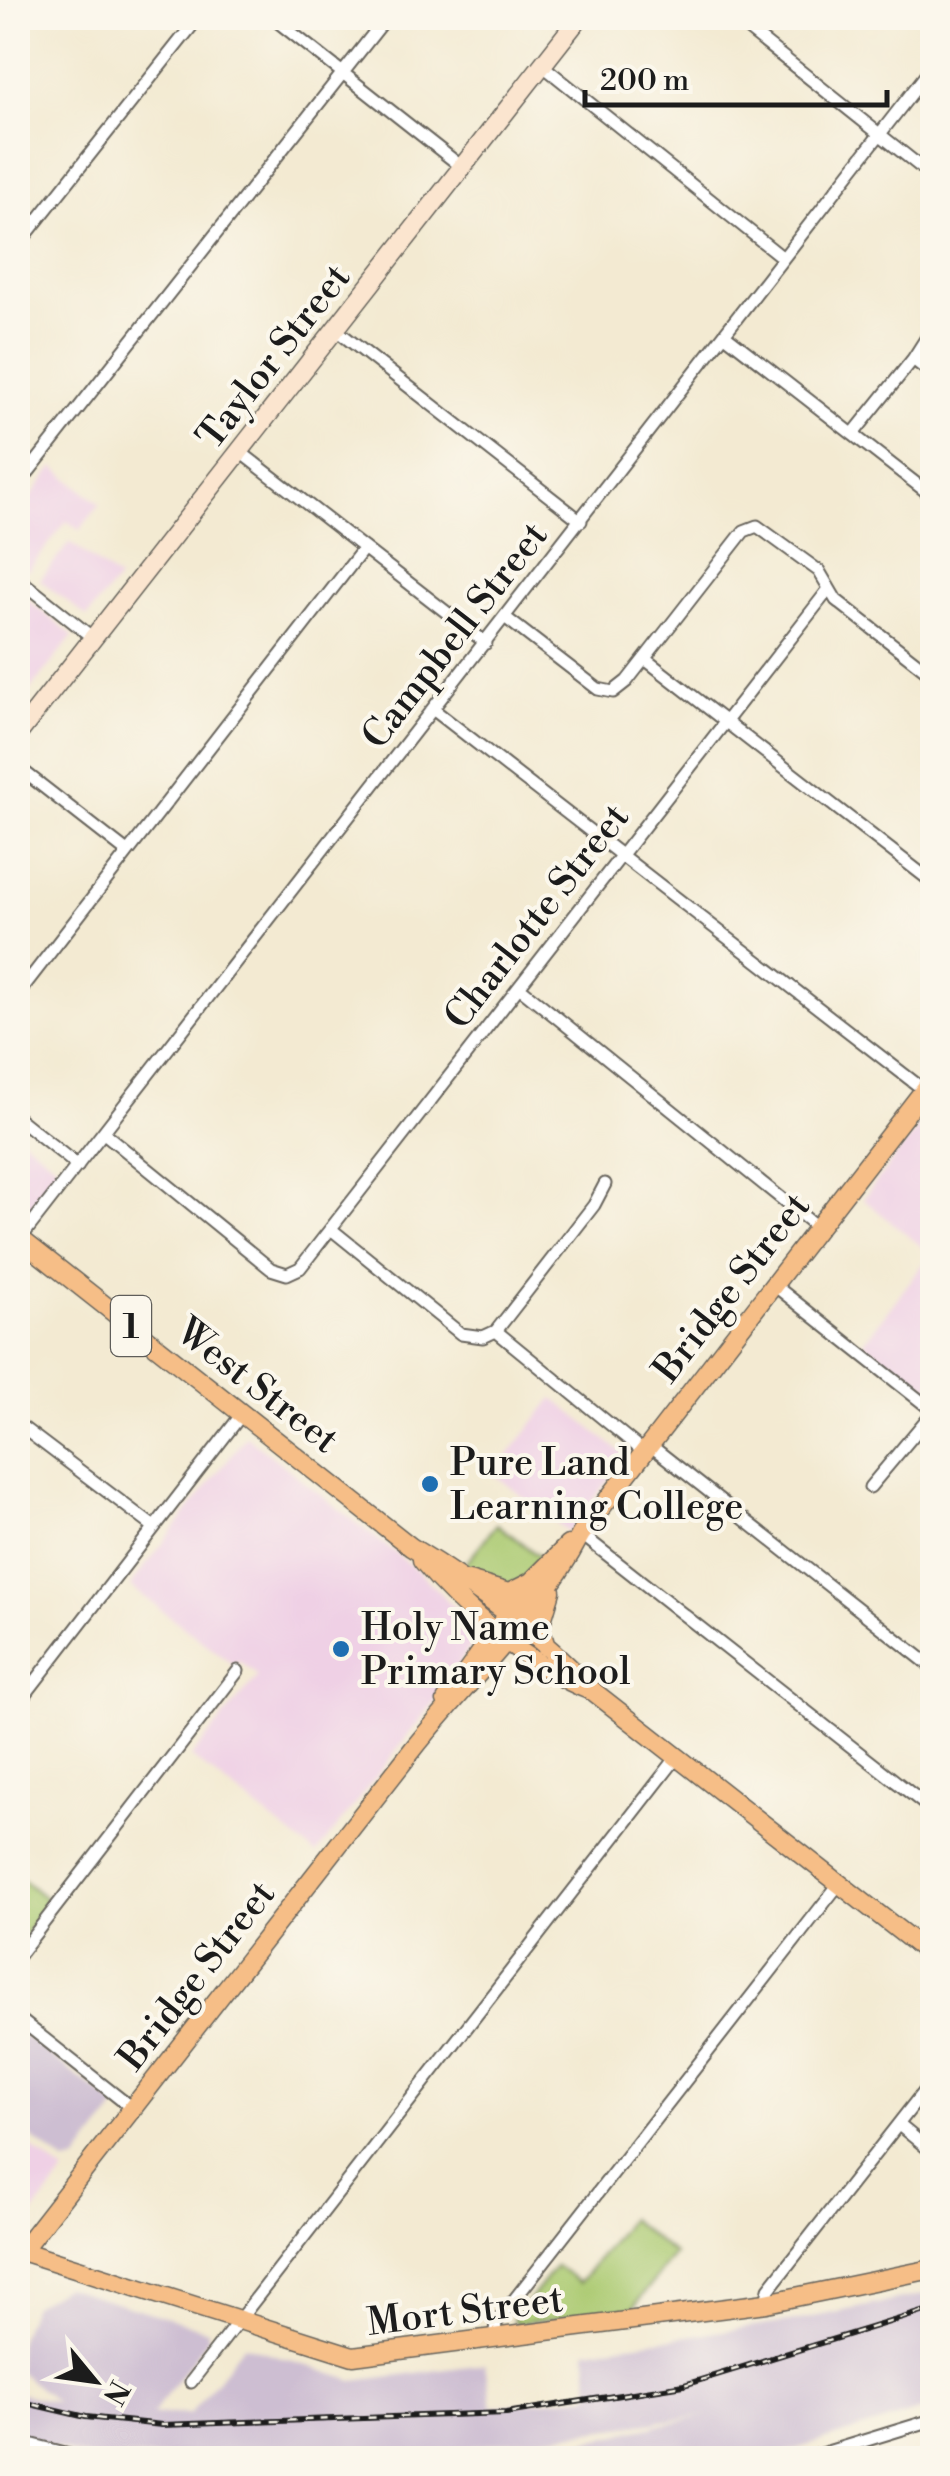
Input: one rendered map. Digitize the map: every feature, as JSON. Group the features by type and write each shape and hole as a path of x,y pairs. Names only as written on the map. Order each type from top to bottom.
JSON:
{"main road":[{"name":"Bridge Street","path":"506,1627 531,1582 581,1534 928,1085"},
{"name":"West Street","path":"19,1238 411,1547 447,1569 561,1679 594,1692"},
{"name":"Bridge Street","path":"19,2251 506,1627 568,1560 581,1534"},
{"name":"West Street","path":"411,1547 439,1581 506,1627 547,1648 594,1692 932,1956"},
{"path":"547,1648 540,1634 541,1619 568,1560"},
{"path":"447,1569 473,1583 504,1592 516,1591 531,1582"},
{"name":"Mort Street","path":"19,2251 353,2356 766,2303 932,2270"}],"street":[{"path":"18,245 198,18"},
{"path":"273,18 462,167"},
{"path":"18,485 386,18"},
{"name":"Taylor Street","path":"18,734 579,18"},
{"path":"734,18 932,176"},
{"path":"542,65 784,258"},
{"name":"Campbell Street","path":"19,1238 932,67"},
{"path":"852,434 912,359 927,337 931,319"},
{"path":"335,328 581,520"},
{"path":"725,335 932,496"},
{"path":"912,359 932,374"},
{"path":"239,451 486,643"},
{"path":"506,618 598,690 613,692 645,659 744,531 757,526 819,571 836,600 932,675"},
{"path":"18,994 364,548"},
{"path":"18,578 93,638"},
{"name":"Charlotte Street","path":"104,1133 272,1269 287,1274 300,1268 829,588"},
{"path":"645,659 932,882"},
{"path":"434,710 928,1085"},
{"path":"18,766 127,852"},
{"path":"519,987 818,1228"},
{"path":"18,1118 78,1166"},
{"path":"332,1229 462,1334 483,1338 496,1332 594,1205 605,1184"},
{"path":"774,1285 932,1412 870,1486"},
{"path":"496,1332 932,1666"},
{"path":"18,1704 242,1414"},
{"path":"18,1424 154,1527"},
{"path":"581,1534 932,1810"},
{"path":"18,1956 238,1671"},
{"path":"190,2382 677,1757"},
{"path":"494,2339 496,2323 839,1884"},
{"path":"18,2018 133,2108"},
{"path":"766,2303 768,2289 932,2082"},
{"path":"898,2125 932,2152"},
{"path":"808,2458 932,2420"},
{"path":"18,2441 85,2458"}],"shaded area":[{"path":"54,467 100,504 80,530 67,521 28,571 18,563 18,513"},
{"path":"70,542 118,579 87,617 40,580"},
{"path":"18,592 73,636 18,705"},
{"path":"923,1121 932,1128 932,1397 863,1343 931,1254 863,1199"},
{"path":"18,1135 57,1166 57,1175 26,1215 18,1217"},
{"path":"553,1398 622,1453 622,1462 568,1532 494,1474"},
{"name":"Holy Name Primary School","path":"246,1436 419,1572 478,1631 448,1684 316,1854 191,1757 258,1676 238,1660 234,1665 130,1586"},
{"path":"18,2031 117,2107 76,2162 65,2163 18,2127"},
{"path":"24,2142 65,2173 18,2233 18,2150"},
{"path":"65,2287 208,2330 208,2339 152,2414 190,2414 244,2345 354,2381 485,2364 492,2407 591,2395 586,2350 789,2322 932,2293 932,2407 767,2458 416,2458 566,2445 708,2415 408,2456 91,2458 18,2438 18,2393 56,2402 18,2371 18,2341 33,2306"}],"green space":[{"path":"497,1524 542,1559 527,1577 510,1587 461,1569"},
{"path":"18,1876 50,1902 18,1944"},
{"path":"629,2219 674,2254 633,2308 515,2324 513,2320 556,2266 579,2283"}],"railway":[{"path":"18,2401 86,2417 162,2425 506,2413 684,2385 932,2309"}],"place":[{"name":"Pure Land Learning College","path":"430,1484"},
{"name":"Holy Name Primary School","path":"341,1649"}]}
